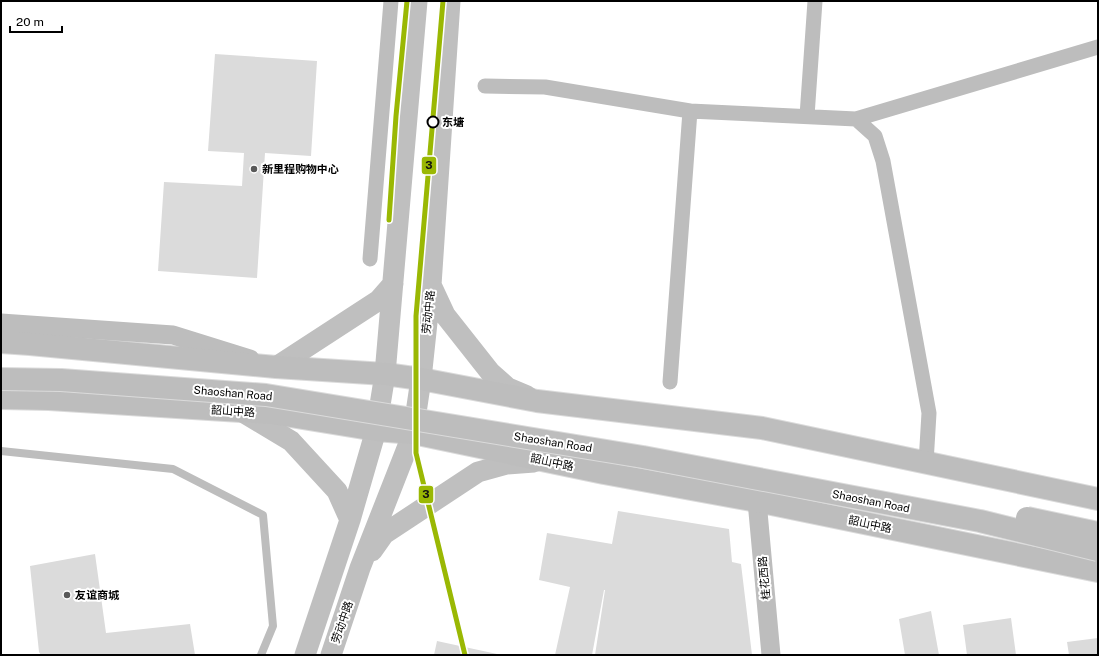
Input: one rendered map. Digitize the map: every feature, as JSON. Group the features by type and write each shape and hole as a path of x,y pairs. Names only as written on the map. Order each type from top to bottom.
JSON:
{"main road":[{"path":"305,655 350,520 376,430 385,374 417,1"},
{"name":"劳动中路","path":"331,655 360,568 413,433 421,379 431,285 450,1"},
{"path":"276,367 379,300 393,284"},
{"path":"431,285 445,315 490,372 508,388 537,401"},
{"path":"1,342 276,367 385,374 421,379 537,401 762,428 1098,499"},
{"name":"Shaoshan Road","path":"1,366 62,367 268,383 645,444 1098,533"},
{"name":"Shaoshan Road","path":"1,379 61,380 266,395 643,457 980,521 1098,550"},
{"name":"韶山中路","path":"1,398 49,398 272,413 376,430 413,433 604,473 757,501 1098,571"},
{"path":"241,412 291,441 337,491 350,520"},
{"path":"360,568 384,534 478,472 507,464 550,461"}],"street":[{"path":"370,259 391,1"},
{"path":"807,116 815,1"},
{"path":"485,86 545,87 690,111 856,118 1098,47"},
{"path":"670,382 690,111"},
{"path":"856,118 875,136 884,161 929,413 926,463"},
{"path":"1,323 173,335 276,367"},
{"name":"桂花西路","path":"757,501 771,655"}],"lane":[{"path":"1,451 174,469 263,514 272,626 261,655"}],"building":[{"name":"新里程购物中心","path":"215,54 317,61 311,156 265,153 257,278 158,271 164,182 242,186 244,153 208,151"},
{"path":"618,511 729,529 732,562 741,564 752,655 595,655 604,590 592,655 555,655 570,587 539,580 547,533 612,544"},
{"name":"友谊商城","path":"95,554 106,633 190,624 195,655 41,655 39,652 30,566"},
{"path":"931,611 939,655 905,655 899,619"},
{"path":"1011,618 1016,655 967,655 963,625"},
{"path":"1098,638 1098,655 1069,655 1067,642"},
{"path":"437,641 497,654 497,655 434,655"}],"transit line":[{"name":"3","path":"389,220 396,116 407,1"},
{"name":"3","path":"443,1 416,316 416,453 465,655"}],"place":[{"name":"东塘","path":"433,122"},
{"name":"新里程购物中心","path":"254,169"},
{"name":"友谊商城","path":"67,595"}]}
